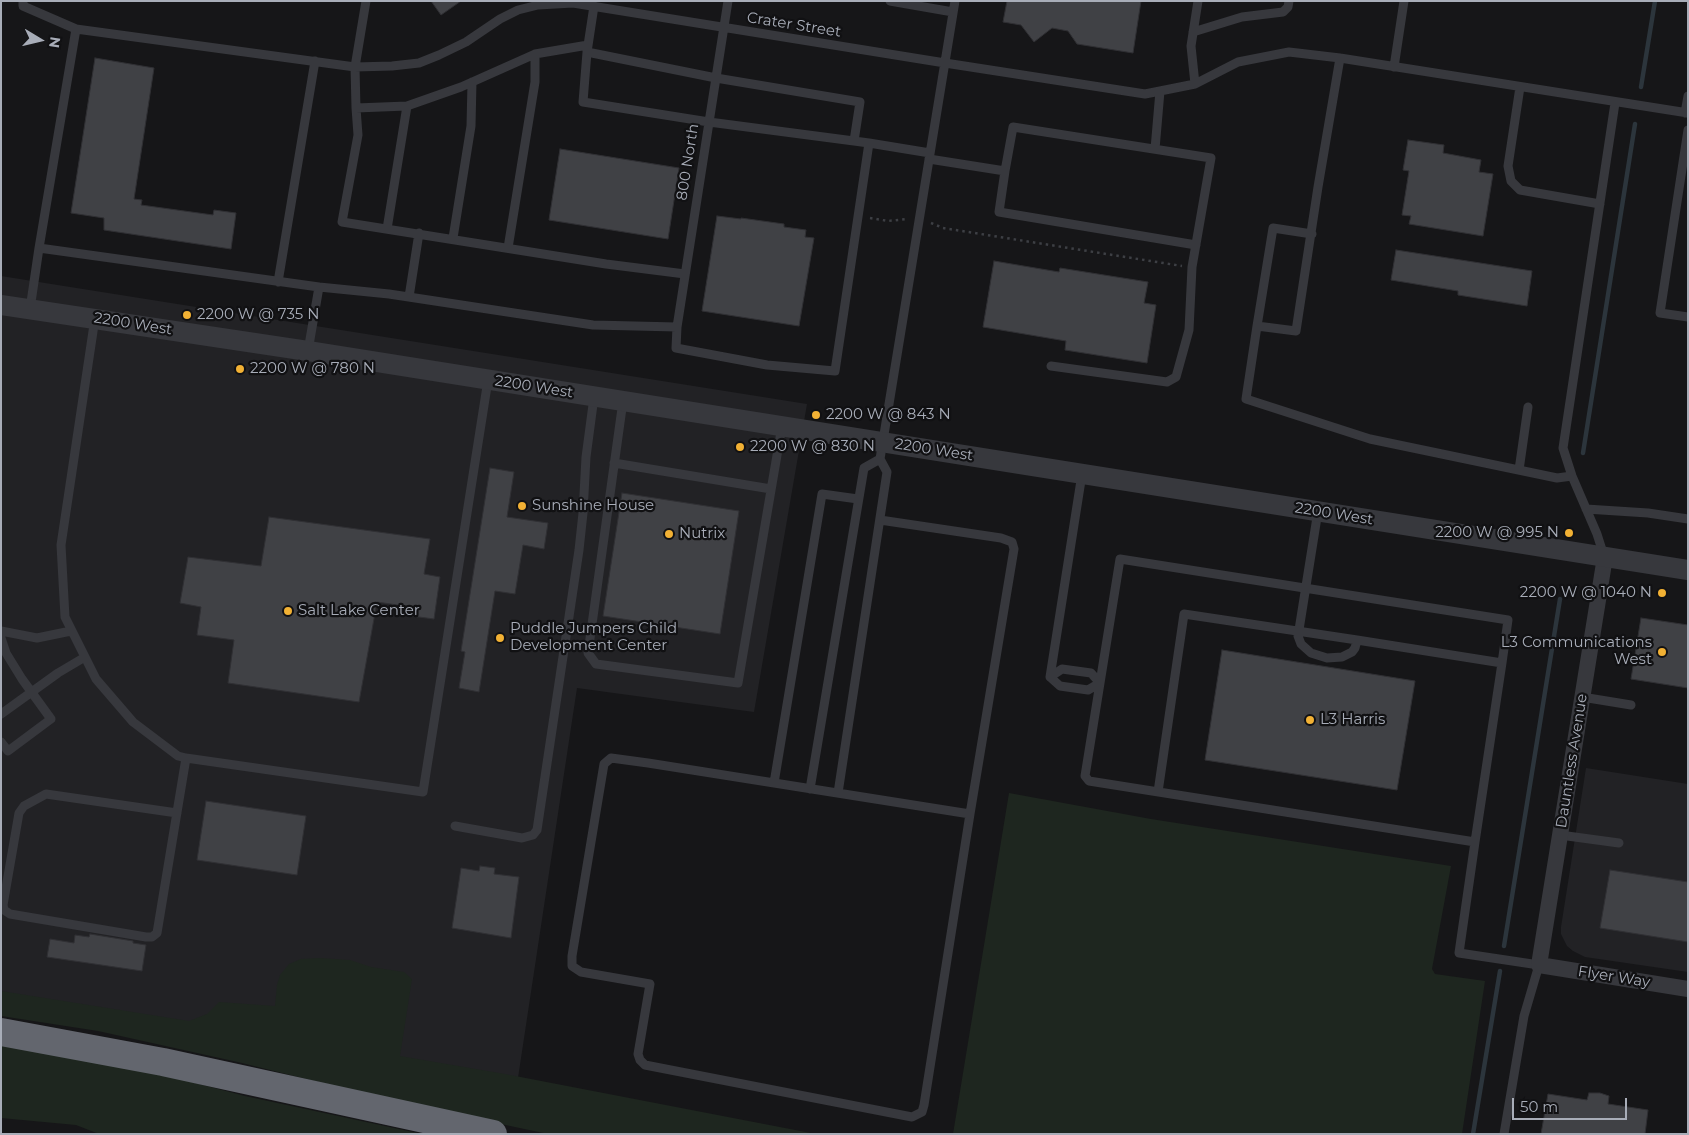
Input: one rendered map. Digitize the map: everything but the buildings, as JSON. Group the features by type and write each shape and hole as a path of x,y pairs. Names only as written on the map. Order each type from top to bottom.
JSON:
{"highway":[{"path":"1,1032 163,1062 493,1134"}],"street":[{"name":"2200 West","path":"2,308 30,308 782,426 882,451 1082,474 1688,570"},
{"name":"Dauntless Avenue","path":"1539,965 1604,557"},
{"name":"Flyer Way","path":"1539,965 1688,989"}],"lane":[{"name":"Crater Street","path":"24,1 23,6 76,29 355,67 419,63 466,42 500,19 518,10 538,5 573,4 1145,94 1195,84 1238,62 1289,52 1340,58 1686,113"},
{"path":"366,1 355,67 358,135 342,222 453,238 606,264 685,274"},
{"name":"800 North","path":"728,1 677,327 676,348 767,365 834,371 858,216"},
{"path":"890,1 953,12"},
{"path":"838,793 887,472 882,451 955,1"},
{"path":"1195,84 1191,46 1198,1"},
{"path":"1193,32 1242,17 1283,12 1288,6 1289,1"},
{"path":"1394,67 1404,1"},
{"path":"594,6 587,49 583,102 709,122 854,141 1005,171"},
{"path":"30,308 76,29"},
{"path":"356,108 407,106 472,82 535,54 587,49 716,78 860,102 854,141"},
{"path":"508,248 535,82 535,54"},
{"path":"1257,326 1296,331 1340,58"},
{"path":"278,282 315,61"},
{"path":"453,238 471,126 472,82"},
{"path":"1520,87 1508,166 1511,181 1520,190 1600,204"},
{"path":"1155,149 1160,91"},
{"path":"1686,113 1688,96"},
{"path":"1604,557 1563,448 1615,102"},
{"path":"387,228 407,106"},
{"path":"1051,366 1167,382 1176,377 1189,330 1192,267 1196,245 1211,158 1013,127 999,212 1196,245"},
{"path":"1688,130 1660,312 1688,318"},
{"path":"858,216 869,144"},
{"path":"1312,234 1273,228 1246,399 1370,439 1556,478 1572,476"},
{"path":"409,297 419,233"},
{"path":"39,248 320,288 409,297 593,324 677,327"},
{"path":"308,351 320,288"},
{"path":"95,318 61,545 65,617 96,679 133,722 178,756 186,758 423,792 488,380"},
{"path":"455,826 522,838 533,834 537,830 579,550 586,457 594,397"},
{"path":"623,401 588,653 596,664 738,683 782,426"},
{"path":"1519,470 1528,407"},
{"path":"810,789 864,468 882,451"},
{"path":"614,463 771,489"},
{"path":"1050,676 1082,474"},
{"path":"774,783 822,494 858,500"},
{"path":"1586,509 1648,513 1688,519"},
{"path":"1318,511 1298,636 1301,644 1311,652 1327,658 1342,657 1352,652 1357,640"},
{"path":"880,520 1001,538 1012,542 1014,549 970,814 928,1086 922,1112 912,1117 645,1065 640,1060 638,1054 650,984 581,972 572,966 572,956 604,764 611,758 970,814"},
{"path":"1475,842 1089,781 1085,776 1120,558 1508,620 1459,953 1539,965 1524,1016 1504,1134"},
{"path":"1158,792 1184,614 1502,663"},
{"path":"1,630 37,638 72,631"},
{"path":"1,638 6,653 51,719 8,751 1,742"},
{"path":"1,714 85,657"},
{"path":"1050,676 1062,669 1091,673 1100,683"},
{"path":"1050,676 1060,686 1088,690 1100,683"},
{"path":"1582,697 1632,705"},
{"path":"176,813 46,794 24,806 19,813 3,905 4,910 10,914 152,936 157,933 186,758"},
{"path":"1560,834 1619,843"}],"path":[{"path":"858,216 888,221 920,218 943,228 1183,266"}],"shaded area":[{"path":"1,276 807,404 754,712 577,688 513,1111 1,999"},
{"path":"1586,768 1688,784 1688,972 1585,957 1567,946 1561,934"},
{"path":"1009,793 1151,819 1451,866 1432,969 1435,974 1485,981 1462,1134 953,1134"},
{"path":"301,959 350,960 371,967 404,972 412,979 400,1056 505,1074 816,1134 548,1134 411,1105 242,1063 98,1031 1,1016 1,991 189,1021 207,1014 219,1002 275,1006 280,975 289,964"},
{"path":"1,1042 138,1068 245,1096 422,1134 99,1134 76,1125 1,1118"}],"waterway":[{"path":"1641,87 1655,1"},
{"path":"1583,453 1635,124"},
{"path":"1504,946 1560,599"},
{"path":"1473,1134 1500,971"}],"place":[{"name":"2200 W @ 735 N","path":"187,315"},
{"name":"2200 W @ 780 N","path":"240,369"},
{"name":"2200 W @ 843 N","path":"816,415"},
{"name":"2200 W @ 830 N","path":"740,447"},
{"name":"Sunshine House","path":"522,506"},
{"name":"2200 W @ 995 N","path":"1569,533"},
{"name":"Nutrix","path":"669,534"},
{"name":"2200 W @ 1040 N","path":"1662,593"},
{"name":"Salt Lake Center","path":"288,611"},
{"name":"Puddle Jumpers Child Development Center","path":"500,638"},
{"name":"L3 Communications West","path":"1662,652"},
{"name":"L3 Harris","path":"1310,720"}]}
